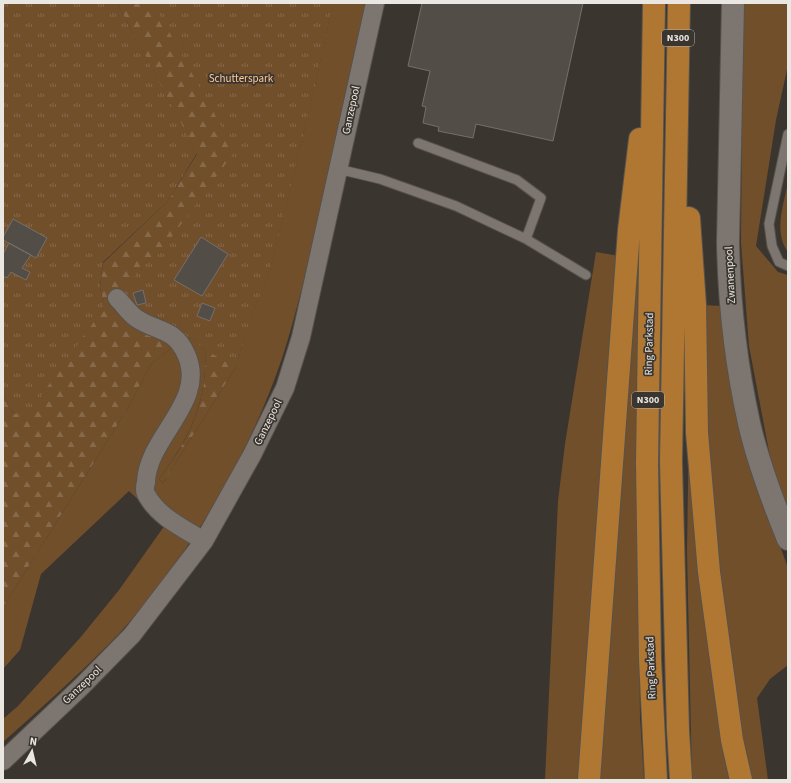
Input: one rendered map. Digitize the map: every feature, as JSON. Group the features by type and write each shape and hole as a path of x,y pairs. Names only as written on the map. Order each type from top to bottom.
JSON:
{"highway":[{"name":"N300","path":"679,3 671,462 678,730 681,780"},
{"name":"N300","path":"589,780 629,230 654,12"},
{"name":"Ring Parkstad","path":"654,12 647,463 650,659 656,780"},
{"name":"N300","path":"678,73 695,305 697,433 709,572 732,740 741,780"}],"street":[{"name":"Ganzepool","path":"3,761 81,687 132,634 204,542 252,455 284,388 301,337 375,3"},
{"name":"Zwanenpool","path":"734,3 728,242 728,275 731,308 738,362 750,424 763,471 788,539"},
{"path":"117,298 136,318 168,332 177,340 186,354 190,368 191,381 187,397 154,451 146,473 145,492 151,507 204,542"}],"lane":[{"path":"788,134 769,224 772,246 779,262 788,266"},
{"path":"418,143 517,180 541,198 526,239"},
{"path":"338,169 380,179 456,206 526,239 586,275"}],"green space":[{"path":"3,3 117,3 197,153 168,201 103,262 100,287 104,308 27,415 14,414 3,395"},
{"name":"Schutterspark","path":"117,3 333,3 313,94 269,274 248,326 236,367 163,483 159,479 188,434 200,403 205,369 205,350 191,338 182,340 151,364 128,408 3,607 3,395 14,414 104,308 100,287 103,263 168,201 197,154"},
{"path":"153,3 333,3 313,94 269,274 259,297 236,367 205,350 191,338 182,340 134,309 128,297 132,281 138,270 168,242 235,151"},
{"path":"333,3 367,3 328,180 300,297 277,372 251,436 229,479 204,521 153,594 109,644 70,682 3,742 3,719 18,706 80,638 119,590 165,525 129,491 41,574 20,650 3,669 3,607 128,408 151,364 182,340 191,338 205,350 205,369 200,403 188,434 159,479 163,483 236,367 248,326 269,274 313,94"},
{"path":"743,3 788,3 788,65 776,120 756,246 778,272 788,275 788,519 771,462 749,346 741,242"},
{"path":"788,182 788,252 781,236 780,227"},
{"path":"596,252 619,256 583,780 545,780 558,501 565,444"},
{"path":"638,273 637,432 640,718 644,780 596,780 627,371"},
{"path":"701,305 723,306 748,458 788,568 788,665 770,679 757,698 768,780 750,780 732,688 712,544"},
{"path":"689,423 738,780 692,780 687,551"}],"building":[{"path":"422,3 583,3 553,141 476,124 473,138 438,131 439,127 423,123 426,107 422,106 430,71 408,66"},
{"path":"13,219 47,238 36,258 3,240 3,237"},
{"path":"201,237 228,254 202,296 174,280"},
{"path":"9,243 31,255 22,268 30,272 26,280 11,272 7,278 3,276 3,254"},
{"path":"143,290 146,303 137,305 133,293"},
{"path":"202,303 215,308 210,321 197,316"}]}
